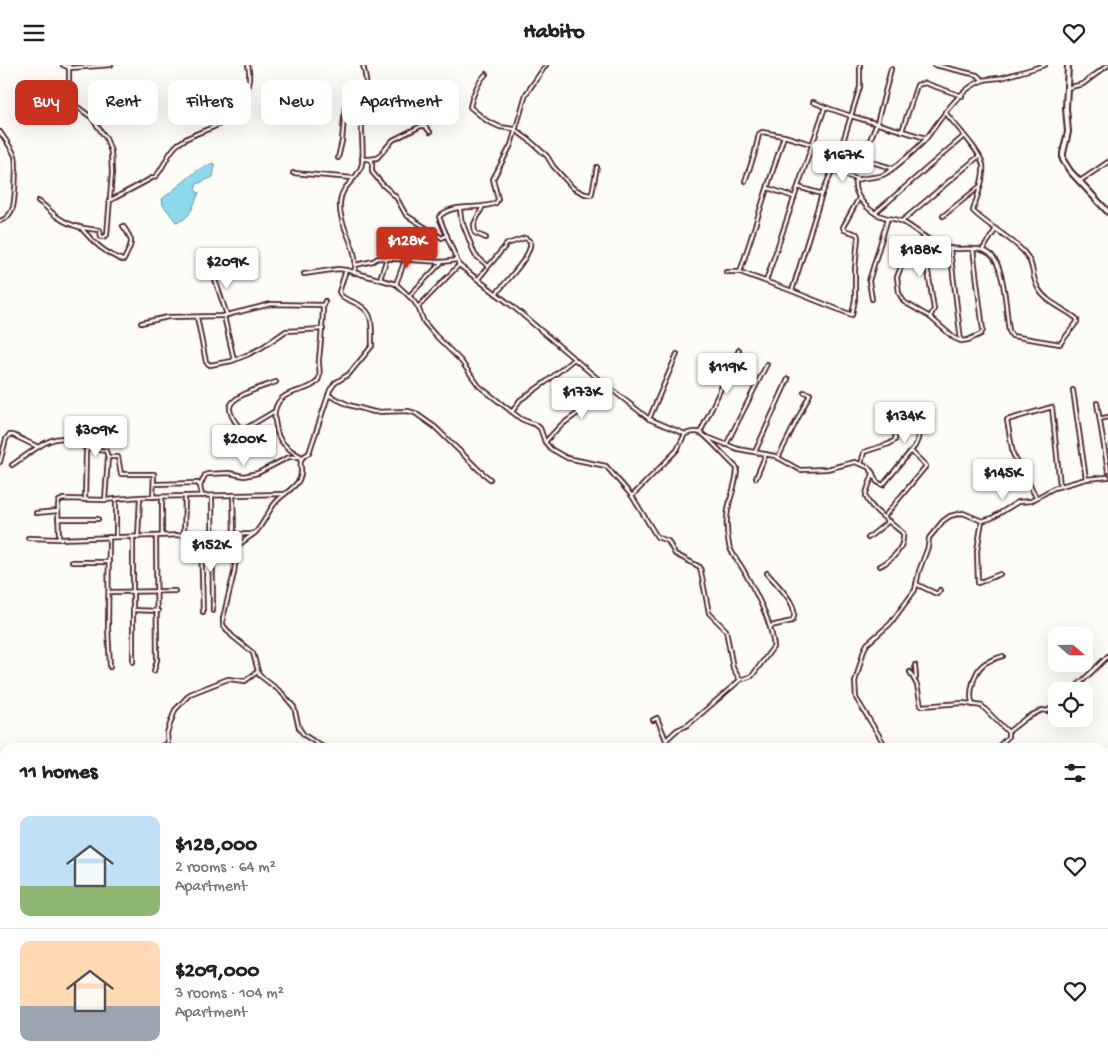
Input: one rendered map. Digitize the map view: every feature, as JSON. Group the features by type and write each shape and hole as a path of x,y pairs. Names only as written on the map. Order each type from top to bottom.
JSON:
{"street":[{"path":"63,65 111,65"},
{"path":"109,201 156,176 161,170 166,157 182,142 228,120 236,113 241,105 250,79 248,65"},
{"path":"363,65 367,80"},
{"path":"546,65 526,94 516,131 505,159 493,179 498,199 496,203 488,207 444,212 439,217 459,265 609,388 650,419 685,434 691,432 700,433 726,445 778,458 800,470 826,469 854,462 868,467 877,482 883,485 911,451 918,439 922,407"},
{"path":"792,291 822,194 839,152 860,87 860,65"},
{"path":"934,65 977,75 983,80"},
{"path":"832,171 858,179 884,175 927,138 945,112 983,80 1002,77 1045,65"},
{"path":"1068,65 1066,107 1068,131 1063,160 1070,171 1108,212"},
{"path":"1068,88 1082,84 1108,65"},
{"path":"38,201 57,217 81,228 100,231 101,237 107,235 112,173 111,152 106,138 91,117 72,103 69,95 70,66"},
{"path":"862,160 877,123 891,69"},
{"path":"486,74 481,79 470,107 487,121 500,127 514,129 547,156 553,166 573,188 585,194 591,195 592,193 596,167"},
{"path":"902,131 917,85 925,83 962,96"},
{"path":"813,102 927,138"},
{"path":"766,281 824,107"},
{"path":"858,179 855,184 860,197 874,213 902,221 924,238 938,245 950,249 983,249 992,254 1000,268 1009,331 1012,336 1060,344 1077,322 1077,319 1044,297 1037,286 1033,269 1026,254 1018,245 973,211 980,187 983,166 979,156 945,112"},
{"path":"338,158 343,125"},
{"path":"354,273 356,265 348,234 342,223 339,205 341,193 356,176 362,165 362,125"},
{"path":"362,159 377,158 393,140 421,126 425,126 430,133"},
{"path":"0,132 11,148 16,165 13,208 9,215 0,221"},
{"path":"744,181 754,156 759,133 784,136 892,168"},
{"path":"740,272 784,136"},
{"path":"874,213 964,136"},
{"path":"902,221 979,156"},
{"path":"369,159 372,161 372,172 396,197 406,215 442,238 447,235"},
{"path":"1080,181 1108,162"},
{"path":"293,173 353,178"},
{"path":"798,187 822,194"},
{"path":"943,216 980,187"},
{"path":"768,188 794,197"},
{"path":"726,272 740,272 852,315 855,299 854,284 858,237 844,230 843,227 860,197"},
{"path":"482,207 474,228 475,233 486,238"},
{"path":"460,209 461,219 476,255 488,267"},
{"path":"872,299 869,281 888,217"},
{"path":"81,228 108,255 124,260 132,238 123,226"},
{"path":"983,249 996,229"},
{"path":"477,279 507,244 525,238 530,241 532,246 528,255 496,294"},
{"path":"924,238 934,309 930,317"},
{"path":"924,238 908,250 897,277 900,293 904,302 930,317 954,338 961,341 981,334 983,330 973,249"},
{"path":"950,249 961,341"},
{"path":"356,265 378,258 442,262 457,260"},
{"path":"380,279 387,258"},
{"path":"396,284 405,260"},
{"path":"409,296 442,262"},
{"path":"418,307 459,265"},
{"path":"304,274 338,269 396,284 418,307 429,329 461,361 479,386 522,419 540,428 545,442 551,449 567,458 606,466 632,496 657,537 668,541 675,553 680,557 700,567 709,613 726,630 733,669 740,680"},
{"path":"202,496 200,486 205,475 229,473 244,476 258,473 289,457 302,457 309,453 328,395 335,383 349,374 372,346 371,323 367,310 361,305 343,298 339,292 346,270"},
{"path":"212,271 226,315 234,360"},
{"path":"302,457 279,439 276,433 275,411 280,400 286,394 312,385 318,379 320,371 318,361 323,329 323,305 325,301"},
{"path":"141,323 168,317 226,315 271,304 323,305"},
{"path":"197,317 208,364 234,360 261,348 286,331 323,329"},
{"path":"700,433 739,350"},
{"path":"650,419 677,354"},
{"path":"512,412 520,400 574,359"},
{"path":"726,445 766,363"},
{"path":"755,452 788,379"},
{"path":"252,442 232,417 231,403 238,397 276,382"},
{"path":"545,442 560,426 603,395 609,388"},
{"path":"1073,390 1086,479"},
{"path":"778,458 810,395 804,392"},
{"path":"328,395 349,405 374,412 408,411 416,413 435,427 490,479"},
{"path":"1097,403 1107,451 1108,471"},
{"path":"1036,497 1013,454 1008,420 1052,407 1060,486"},
{"path":"243,431 275,411"},
{"path":"1100,419 1108,417"},
{"path":"861,464 864,452 889,444 895,440 897,421"},
{"path":"886,426 896,426"},
{"path":"632,496 677,450 685,434"},
{"path":"0,462 6,439 9,435 13,435 38,447"},
{"path":"653,720 657,718 666,741 677,730 688,725 740,680 752,676 764,657 774,646 771,626 760,599 729,544 728,511 737,468 706,437"},
{"path":"1103,438 1108,437"},
{"path":"12,465 48,440 66,438 74,440 87,449 103,449 108,457 105,500"},
{"path":"84,500 87,449"},
{"path":"884,517 926,466 911,451"},
{"path":"756,478 766,454"},
{"path":"108,457 118,457 121,475 154,474 153,497"},
{"path":"302,457 299,479 276,502 256,532 237,546 234,573 223,625 232,637 254,653 257,672 281,692 294,707 299,728 304,735 317,743"},
{"path":"873,473 866,498 873,508 903,533 904,540 892,558 880,566"},
{"path":"884,743 856,698 855,682 867,644 890,624 915,590 929,538 943,521 950,516 963,513 982,521 992,518 1018,502 1031,501 1060,486 1086,479 1108,477"},
{"path":"154,484 198,483 200,486"},
{"path":"59,539 59,501 63,499 105,500 140,497 285,494"},
{"path":"233,495 234,534"},
{"path":"212,496 213,611"},
{"path":"138,537 140,497"},
{"path":"162,497 162,536"},
{"path":"184,535 185,497"},
{"path":"116,499 116,537"},
{"path":"36,513 58,511"},
{"path":"58,519 98,519"},
{"path":"868,538 888,521"},
{"path":"982,521 977,551 978,583 1000,574"},
{"path":"28,537 59,539 156,537 251,534 256,532"},
{"path":"201,535 203,612"},
{"path":"109,537 110,667"},
{"path":"133,537 133,662"},
{"path":"154,671 157,659 158,611 156,537"},
{"path":"72,562 109,562"},
{"path":"766,573 785,595 795,611 795,617 792,621 771,626"},
{"path":"916,584 937,594 940,590"},
{"path":"108,593 175,591"},
{"path":"133,611 158,611"},
{"path":"973,705 971,701 972,686 980,668 985,663 1003,656"},
{"path":"1082,682 1108,657"},
{"path":"915,665 922,707 963,703 982,706 1008,732"},
{"path":"167,743 168,728 175,710 190,694 228,679 245,681 257,672"},
{"path":"910,672 916,680"},
{"path":"1002,743 1008,737 1008,732 1026,718 1042,710 1048,710"}],"water":[{"path":"213,163 215,165 213,177 197,184 195,190 199,193 191,211 181,221 176,222 163,205 162,199 198,170"}]}
